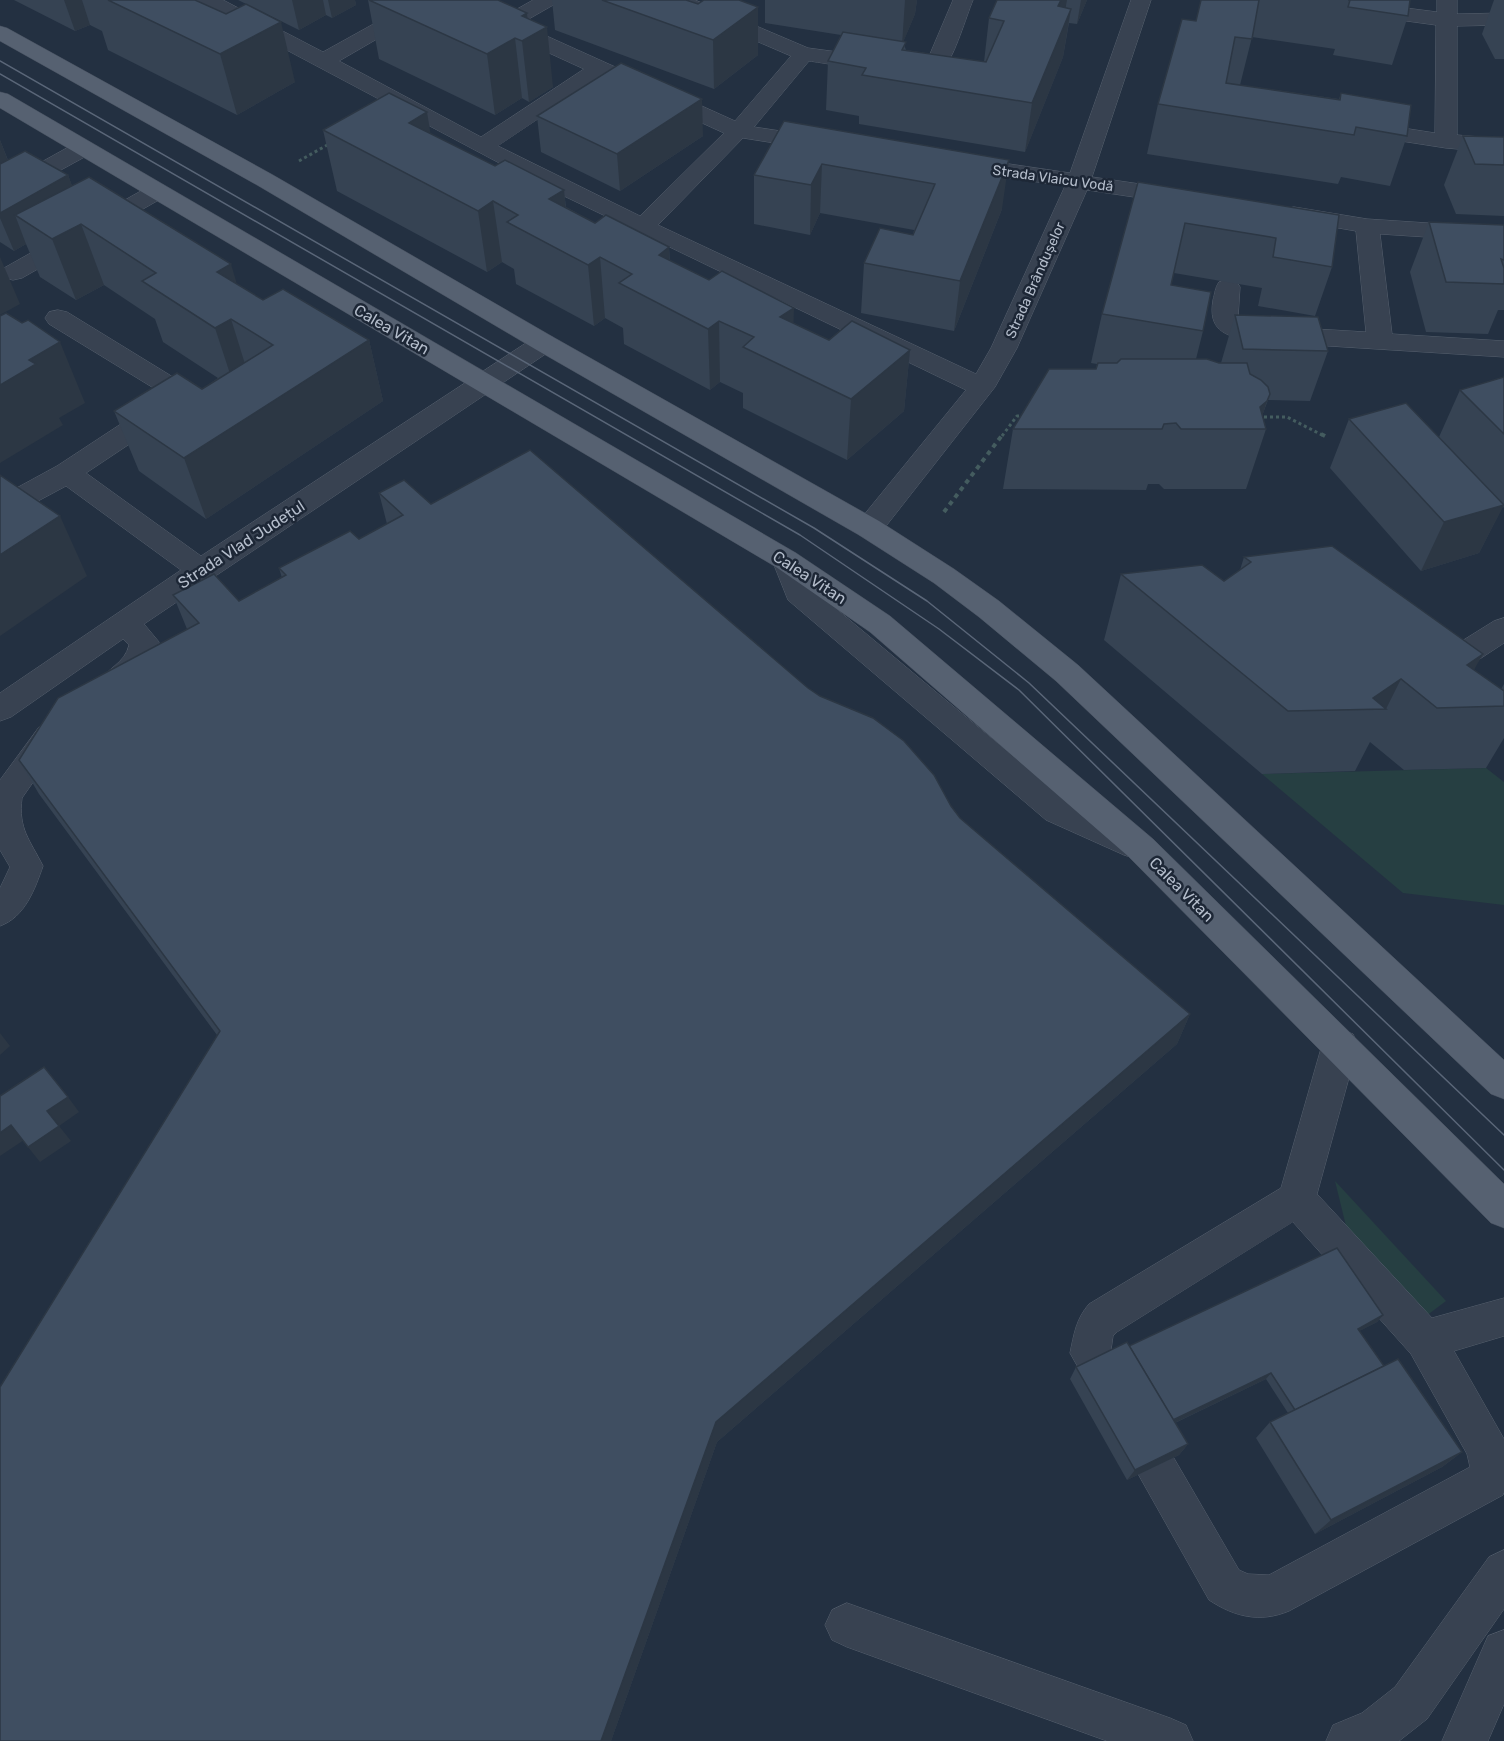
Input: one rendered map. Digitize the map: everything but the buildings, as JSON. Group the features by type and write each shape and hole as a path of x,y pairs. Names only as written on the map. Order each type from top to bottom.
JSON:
{"main road":[{"path":"0,32 265,180 543,344 869,528 926,564 989,609 1067,673 1504,1083"},
{"name":"Calea Vitan","path":"0,99 786,560"},
{"name":"Calea Vitan","path":"1141,848 1504,1210"}],"street":[{"path":"207,0 325,60 483,146 643,227 982,387"},
{"path":"325,60 430,0"},
{"path":"449,0 738,131 843,147"},
{"path":"503,25 548,0"},
{"path":"677,0 707,5 804,54 920,69 930,68 936,64 963,0"},
{"name":"Strada Brândușelor","path":"869,528 982,387 1004,348 1079,181 1141,0"},
{"path":"1296,0 1447,10 1504,19"},
{"path":"1446,141 1447,10"},
{"path":"643,227 738,131 804,54"},
{"path":"483,146 600,68"},
{"path":"1340,125 1446,141 1504,146"},
{"path":"0,194 82,149"},
{"name":"Strada Vlaicu Vodă","path":"938,161 1206,201"},
{"path":"13,273 156,192"},
{"path":"1275,212 1367,226 1504,236"},
{"path":"1367,226 1380,342"},
{"path":"1228,287 1224,318 1234,330 1249,333 1504,349"},
{"path":"0,509 67,473 173,403 179,396 177,390 58,318"},
{"name":"Strada Vlad Județul","path":"0,709 201,570 543,344"},
{"path":"67,473 201,570"},
{"path":"786,560 798,593 1057,811 1141,848"},
{"path":"0,912 20,886 27,866 3,828 3,806 7,795 53,730 139,663 144,652 144,642 124,623"},
{"path":"1504,629 1444,667 1504,716"},
{"path":"1297,1199 1425,1340 1487,1448 1491,1470 1488,1480 1274,1596 1263,1598 1237,1593 1224,1585 1090,1353 1091,1341 1095,1327 1103,1318 1297,1199 1340,1045"},
{"path":"1425,1340 1504,1317"},
{"path":"1348,1741 1377,1730 1411,1703 1504,1572"},
{"path":"847,1625 1170,1741"},
{"path":"1465,1741 1504,1652"}],"path":[{"path":"265,180 334,142"},
{"path":"944,512 1017,416 1029,416"},
{"path":"1252,417 1287,417 1327,437"}],"green space":[{"path":"1486,768 1504,782 1504,905 1403,893 1262,774"},
{"path":"1335,1181 1446,1301 1426,1316 1347,1230"}],"tram line":[{"path":"0,61 814,528 927,601 1029,683 1504,1135"},
{"path":"0,74 800,535 939,629 1019,690 1504,1170"}]}
